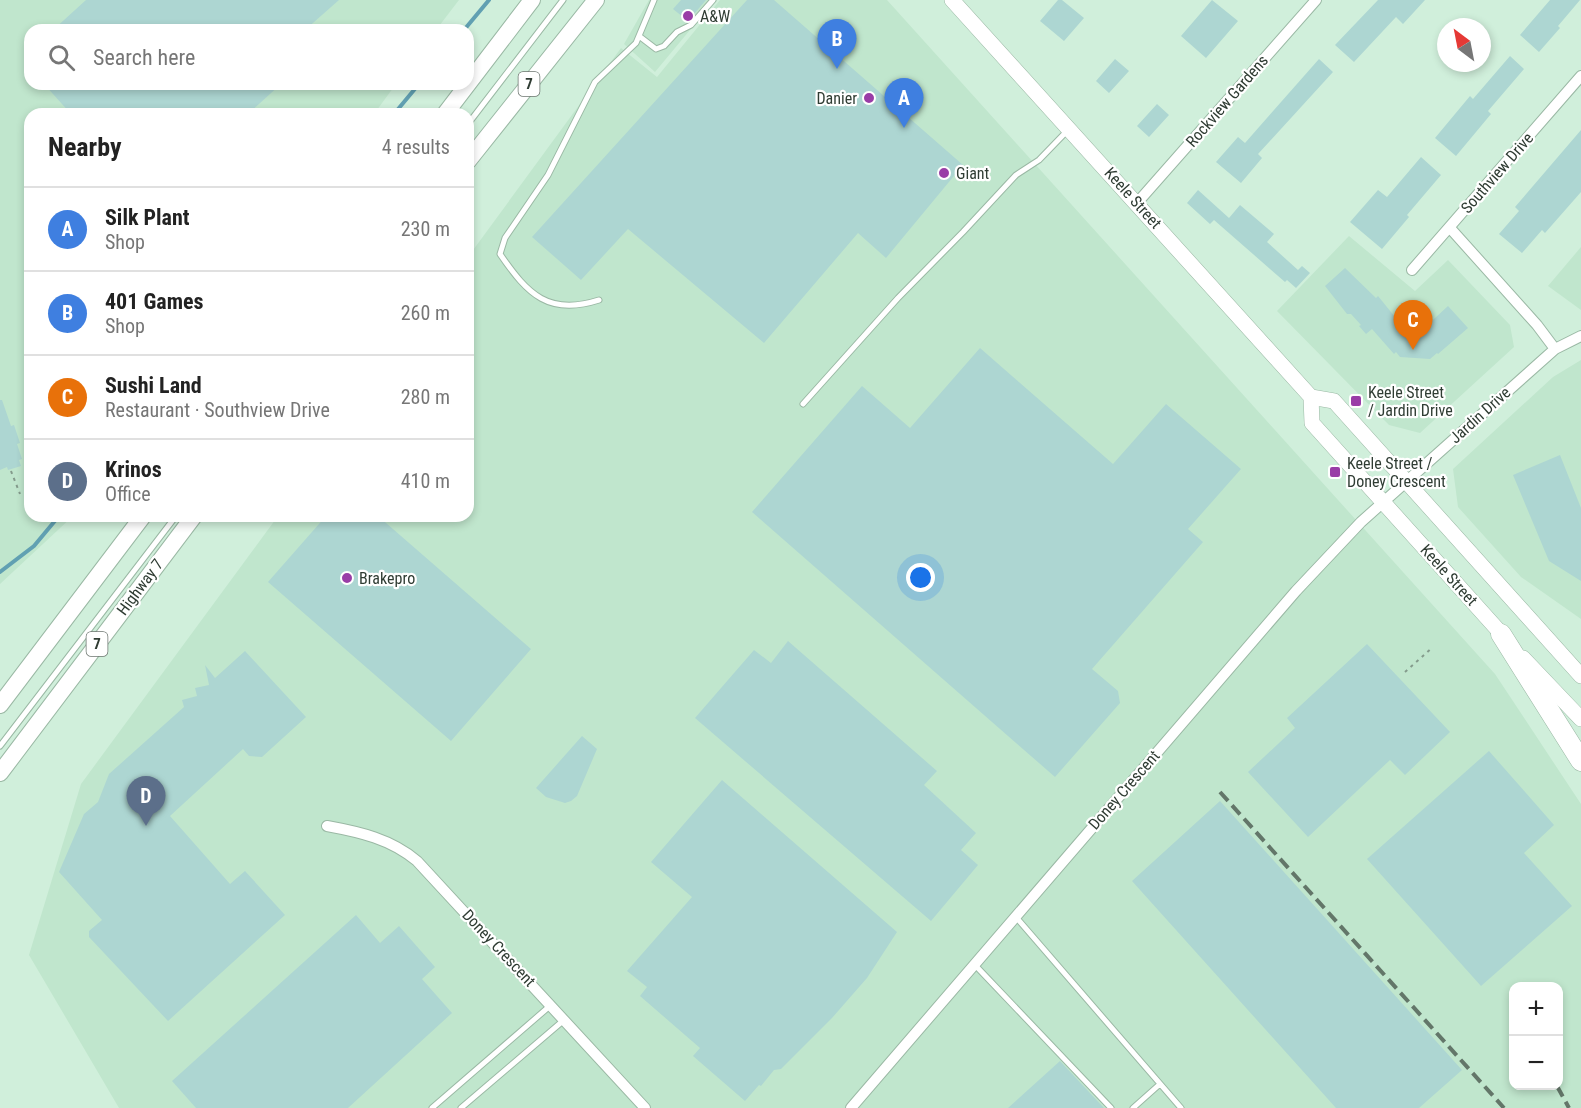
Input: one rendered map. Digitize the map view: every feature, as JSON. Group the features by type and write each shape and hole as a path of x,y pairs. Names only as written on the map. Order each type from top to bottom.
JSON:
{"highway":[{"path":"1501,634 1581,761"}],"main road":[{"path":"474,77 532,0"},
{"name":"7","path":"474,153 596,0"},
{"name":"Keele Street","path":"952,0 1311,397 1334,401 1581,676"},
{"path":"451,108 464,90"},
{"name":"Keele Street","path":"1311,397 1312,423 1501,634 1581,719"},
{"path":"0,705 138,522"},
{"name":"Highway 7","path":"0,773 189,522"}],"street":[{"name":"Rockview Gardens","path":"1137,203 1316,0"},
{"name":"Southview Drive","path":"1412,270 1581,75"},
{"path":"1450,228 1555,348"},
{"name":"Jardin Drive","path":"1407,482 1555,348 1581,336"},
{"name":"Doney Crescent","path":"850,1108 1296,591 1361,522 1407,482"},
{"name":"Doney Crescent","path":"327,826 366,834 404,850 435,878 645,1108"}],"lane":[{"path":"474,116 563,0"},
{"path":"599,300 580,306 546,303 516,277 500,254 505,238 548,175 595,82 636,42 654,0"},
{"path":"639,36 656,49 664,46 677,32 691,25 713,0"},
{"path":"802,404 898,298 1016,175 1039,160 1070,129"},
{"path":"0,746 171,522"},
{"path":"1016,916 1181,1108"},
{"path":"974,964 1111,1108"},
{"path":"432,1108 551,1005"},
{"path":"461,1108 564,1020"},
{"path":"1133,1108 1160,1084"}],"path":[{"path":"11,471 20,494"},
{"path":"1405,672 1433,647"}],"shaded area":[{"path":"0,0 459,0 441,24 24,24 24,90 392,90 378,108 24,108 24,522 67,522 0,584"},
{"path":"649,0 715,0 655,72 624,44"},
{"path":"720,0 887,0 1495,674 1581,804 1581,1108 119,1108 29,955 81,784 274,522 474,522 474,249 621,48 657,77"},
{"path":"1349,236 1415,291 1448,260 1510,325 1514,347 1420,433 1389,425 1277,311"},
{"path":"1581,247 1581,310 1548,286"},
{"path":"1581,360 1581,619 1521,577 1458,507 1453,469 1553,377"}],"building":[{"path":"86,0 339,0 312,24 60,24"},
{"name":"A&W","path":"681,0 706,0 688,21 673,9"},
{"path":"747,0 774,0 963,165 886,258 858,233 764,343 628,229 581,280 532,237"},
{"path":"1058,0 1062,0 1084,18 1064,41 1040,21"},
{"path":"1212,0 1238,21 1206,58 1181,36"},
{"path":"1378,0 1425,0 1403,24 1396,17 1354,62 1335,45"},
{"path":"1550,0 1580,0 1539,52 1520,35"},
{"path":"1510,56 1524,69 1488,111 1491,114 1456,156 1435,138 1470,96 1473,99"},
{"path":"1115,59 1129,71 1109,93 1096,81"},
{"path":"1319,59 1333,72 1258,154 1262,158 1241,183 1216,162 1238,137 1245,143"},
{"path":"49,90 274,90 255,108 66,108"},
{"path":"1157,104 1169,115 1149,137 1137,126"},
{"path":"1581,130 1581,192 1545,233 1542,230 1522,253 1499,234 1519,211 1515,207"},
{"path":"1421,157 1441,175 1382,249 1350,222 1378,190 1387,197"},
{"path":"1198,190 1229,218 1240,205 1274,234 1267,242 1298,270 1302,266 1310,273 1296,288 1287,280 1285,282 1214,220 1210,224 1187,203"},
{"path":"1345,268 1376,298 1378,296 1395,317 1403,310 1421,331 1448,306 1468,328 1430,359 1400,357 1396,352 1394,354 1372,329 1366,334 1359,326 1361,325 1351,314 1347,314 1325,286"},
{"path":"980,348 1113,464 1166,404 1241,469 1188,529 1203,542 1092,669 1118,691 1120,703 1055,777 752,512 862,386 910,428"},
{"path":"0,400 2,400 11,426 14,425 22,459 19,460 21,466 8,470 7,467 0,470"},
{"path":"1560,455 1581,508 1581,581 1549,561 1513,475"},
{"path":"321,522 385,522 531,649 451,741 268,582"},
{"path":"788,641 937,771 924,785 976,833 961,850 978,865 931,921 695,718 754,650 771,663"},
{"path":"1367,644 1450,732 1405,775 1390,760 1308,837 1248,772 1295,728 1287,718"},
{"path":"245,651 306,717 262,757 249,756 243,749 170,816 230,884 245,871 285,915 168,1021 89,937 89,931 102,920 59,872 84,814 98,802 109,774 184,707 182,700 197,696 195,688 209,685 205,665 215,678"},
{"path":"582,736 597,749 577,796 565,803 546,797 536,788"},
{"path":"1489,751 1554,825 1524,853 1572,906 1481,986 1367,859"},
{"path":"722,780 897,932 867,978 832,1018 781,1069 774,1070 745,1101 693,1056 700,1048 640,996 647,987 627,971 692,897 651,862"},
{"path":"1220,801 1462,1070 1419,1108 1336,1108 1132,881"},
{"path":"356,915 380,943 399,926 435,967 422,979 452,1013 348,1108 196,1108 172,1081"},
{"path":"1060,1061 1104,1108 1008,1108"}],"waterway":[{"path":"469,24 489,0"},
{"path":"399,108 414,90"},
{"path":"0,572 34,546 54,522"}],"railway":[{"path":"1220,792 1504,1108"},
{"path":"1559,1090 1569,1108"}],"place":[{"name":"A&W","path":"688,16"},
{"name":"401 Games","path":"837,69"},
{"name":"Danier","path":"869,98"},
{"name":"Silk Plant","path":"904,128"},
{"name":"Giant","path":"944,173"},
{"name":"Sushi Land","path":"1413,350"},
{"name":"Keele Street / Jardin Drive","path":"1356,401"},
{"name":"Keele Street / Doney Crescent","path":"1335,472"},
{"name":"Brakepro","path":"347,578"},
{"name":"Krinos","path":"146,826"}]}
